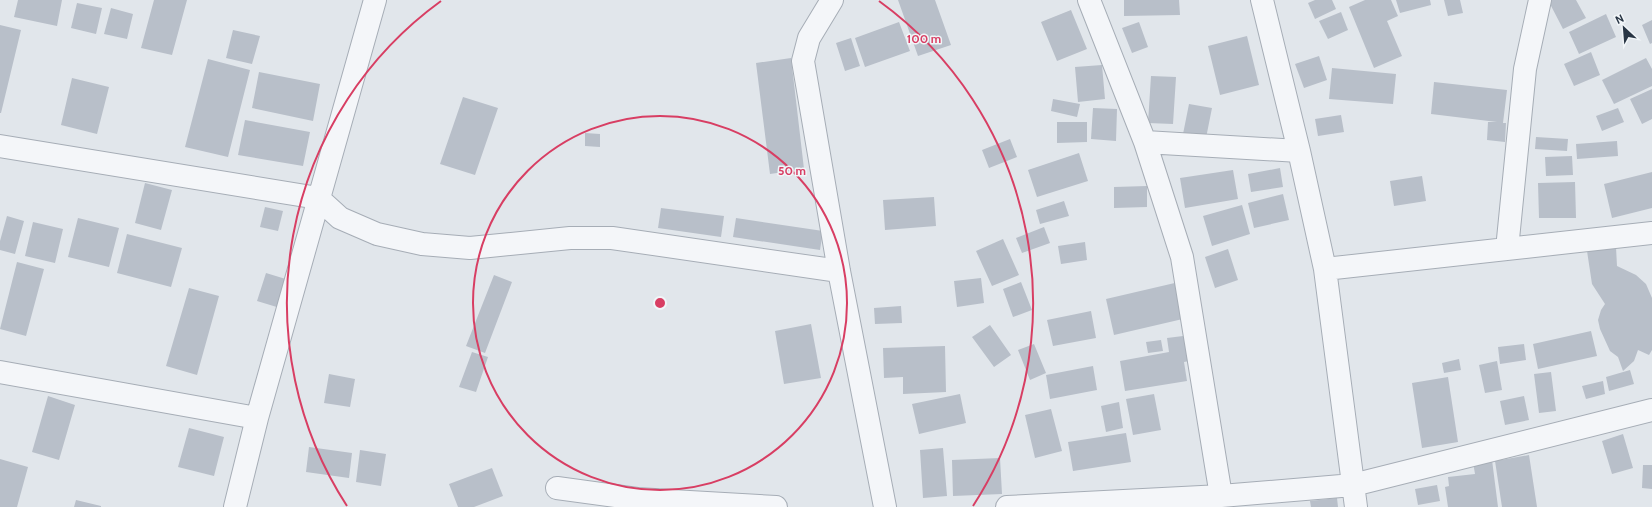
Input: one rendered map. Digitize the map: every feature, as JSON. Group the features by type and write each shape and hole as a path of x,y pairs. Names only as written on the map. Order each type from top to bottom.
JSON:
{"street":[{"path":"235,507 257,418 375,0"},
{"path":"832,0 809,38 803,61 839,271 884,507"},
{"path":"1089,0 1146,142 1182,257 1221,496"},
{"path":"1262,0 1299,151 1325,269 1356,507"},
{"path":"1507,249 1525,68 1540,0"},
{"path":"1146,142 1299,151"},
{"path":"0,146 318,198 340,218 377,234 422,244 470,248 570,238 612,238 839,271"},
{"path":"1325,269 1652,233"},
{"path":"0,372 257,418"},
{"path":"1007,507 1221,496 1353,485 1652,410"},
{"path":"557,488 637,499 776,507"}],"building":[{"path":"18,0 62,0 57,26 14,17"},
{"path":"154,0 187,0 172,55 141,48"},
{"path":"898,0 935,0 951,45 918,56"},
{"path":"1124,0 1179,0 1180,15 1124,16"},
{"path":"1315,0 1332,0 1336,9 1315,19 1308,3"},
{"path":"1365,0 1391,0 1398,16 1387,21 1402,56 1374,68 1349,7"},
{"path":"1396,0 1430,0 1431,5 1400,13"},
{"path":"1444,0 1460,0 1463,13 1448,16"},
{"path":"1548,0 1576,0 1586,18 1563,29"},
{"path":"77,3 102,8 96,34 71,28"},
{"path":"111,8 133,14 127,39 104,34"},
{"path":"1071,10 1087,49 1057,61 1041,22"},
{"path":"1341,12 1348,30 1328,39 1319,21"},
{"path":"1606,14 1616,37 1579,54 1569,32"},
{"path":"1652,20 1652,43 1650,44 1642,25"},
{"path":"899,22 910,51 865,67 855,38"},
{"path":"1139,22 1148,47 1132,53 1122,28"},
{"path":"0,25 21,30 1,113 0,113"},
{"path":"233,30 260,36 252,64 226,58"},
{"path":"1247,36 1259,85 1220,95 1208,46"},
{"path":"851,38 860,66 845,71 836,43"},
{"path":"1591,52 1600,75 1574,86 1564,64"},
{"path":"1319,56 1327,80 1304,88 1295,64"},
{"path":"791,58 804,169 770,174 756,63"},
{"path":"1646,58 1652,69 1652,86 1614,104 1602,80"},
{"path":"208,59 250,70 228,157 185,147"},
{"path":"1102,65 1105,99 1078,102 1075,67"},
{"path":"1332,68 1396,74 1393,104 1329,99"},
{"path":"259,72 320,84 313,121 252,108"},
{"path":"1151,76 1176,77 1173,124 1148,123"},
{"path":"72,78 109,87 97,134 61,125"},
{"path":"1434,82 1507,90 1503,123 1506,123 1505,142 1487,140 1488,122 1497,122 1431,114"},
{"path":"1652,89 1652,119 1642,124 1630,99"},
{"path":"463,97 498,108 475,175 440,164"},
{"path":"1053,99 1080,104 1077,117 1051,111"},
{"path":"1189,104 1212,108 1206,138 1183,134"},
{"path":"1093,108 1117,109 1116,141 1091,139"},
{"path":"1618,108 1624,122 1602,131 1596,116"},
{"path":"1341,115 1344,132 1318,136 1315,119"},
{"path":"245,120 310,132 303,166 238,155"},
{"path":"1057,122 1087,122 1087,142 1057,143"},
{"path":"585,133 600,134 600,147 585,146"},
{"path":"1536,137 1568,139 1567,151 1535,149"},
{"path":"1010,139 1017,157 989,168 982,150"},
{"path":"1617,141 1618,156 1577,159 1576,144"},
{"path":"1079,153 1088,181 1037,197 1028,170"},
{"path":"1572,156 1573,175 1546,176 1545,157"},
{"path":"1280,168 1283,187 1251,192 1248,174"},
{"path":"1233,170 1238,199 1185,208 1180,178"},
{"path":"1652,172 1652,208 1612,218 1604,184"},
{"path":"1422,176 1426,201 1394,206 1390,181"},
{"path":"1575,182 1576,218 1539,218 1538,183"},
{"path":"145,183 172,190 161,230 135,223"},
{"path":"1147,186 1147,207 1114,208 1114,187"},
{"path":"1283,194 1289,220 1254,228 1248,203"},
{"path":"934,197 936,226 885,230 883,200"},
{"path":"1064,201 1069,216 1040,224 1036,210"},
{"path":"1242,205 1250,234 1212,246 1203,216"},
{"path":"265,207 283,211 278,231 260,227"},
{"path":"661,208 724,216 721,237 658,228"},
{"path":"7,216 24,221 15,254 0,250 0,241"},
{"path":"78,218 119,228 109,267 68,257"},
{"path":"736,218 823,231 820,250 733,237"},
{"path":"33,222 63,229 55,263 25,256"},
{"path":"1044,227 1050,243 1022,253 1016,238"},
{"path":"127,234 182,248 171,287 117,273"},
{"path":"1003,239 1019,275 992,286 976,251"},
{"path":"1085,242 1087,260 1061,264 1058,246"},
{"path":"1616,247 1617,266 1636,275 1646,284 1652,298 1652,350 1649,355 1638,350 1634,361 1623,371 1618,357 1610,351 1600,329 1598,320 1601,310 1605,304 1592,284 1587,251"},
{"path":"1228,249 1238,280 1215,288 1205,257"},
{"path":"17,262 44,269 26,336 0,329"},
{"path":"266,273 289,280 280,308 257,301"},
{"path":"494,275 512,282 485,353 466,346"},
{"path":"981,278 984,303 957,307 954,281"},
{"path":"1021,282 1032,310 1013,317 1003,289"},
{"path":"1179,282 1187,318 1114,335 1106,299"},
{"path":"189,288 219,296 197,375 166,366"},
{"path":"901,306 902,323 875,324 874,308"},
{"path":"1091,311 1096,338 1053,346 1047,320"},
{"path":"811,324 821,378 784,384 775,331"},
{"path":"990,325 1011,355 994,367 972,337"},
{"path":"1591,331 1597,356 1538,369 1533,344"},
{"path":"1191,335 1194,360 1184,362 1187,381 1125,391 1120,361 1169,352 1167,338"},
{"path":"1161,340 1163,351 1148,353 1146,342"},
{"path":"1034,344 1046,373 1030,380 1018,350"},
{"path":"1524,344 1526,360 1500,364 1498,347"},
{"path":"945,346 946,392 903,394 903,377 884,378 883,348"},
{"path":"472,352 488,357 476,392 459,387"},
{"path":"1459,359 1461,370 1444,373 1442,363"},
{"path":"1497,361 1502,390 1485,393 1479,365"},
{"path":"1093,366 1097,390 1050,399 1046,375"},
{"path":"1630,370 1634,384 1609,391 1606,377"},
{"path":"1551,372 1556,411 1539,413 1534,374"},
{"path":"329,374 355,379 350,407 324,403"},
{"path":"1448,377 1458,442 1422,448 1412,383"},
{"path":"1603,381 1605,394 1586,399 1582,386"},
{"path":"960,394 966,423 919,434 912,404"},
{"path":"1154,394 1161,430 1133,435 1126,399"},
{"path":"48,396 75,405 59,460 32,452"},
{"path":"1524,396 1529,420 1505,425 1500,401"},
{"path":"1119,402 1123,428 1106,432 1101,406"},
{"path":"1051,409 1062,451 1035,458 1025,415"},
{"path":"189,428 224,437 214,476 178,467"},
{"path":"1126,433 1131,462 1073,471 1068,442"},
{"path":"1623,434 1633,468 1612,474 1602,441"},
{"path":"309,447 352,453 349,478 306,472"},
{"path":"943,448 947,496 923,498 920,450"},
{"path":"360,450 386,454 381,486 356,482"},
{"path":"1529,455 1537,507 1502,507 1495,461"},
{"path":"1000,458 1002,494 953,496 952,460"},
{"path":"0,459 28,467 17,507 0,507"},
{"path":"1492,460 1498,507 1448,507 1445,487 1449,486 1448,477 1475,474 1473,462"},
{"path":"1643,465 1652,465 1652,489 1642,488"},
{"path":"492,468 503,496 474,507 458,507 449,484"},
{"path":"1437,485 1440,501 1418,505 1415,489"},
{"path":"1337,498 1338,507 1311,507 1310,501"},
{"path":"76,500 101,506 101,507 74,507"}]}
